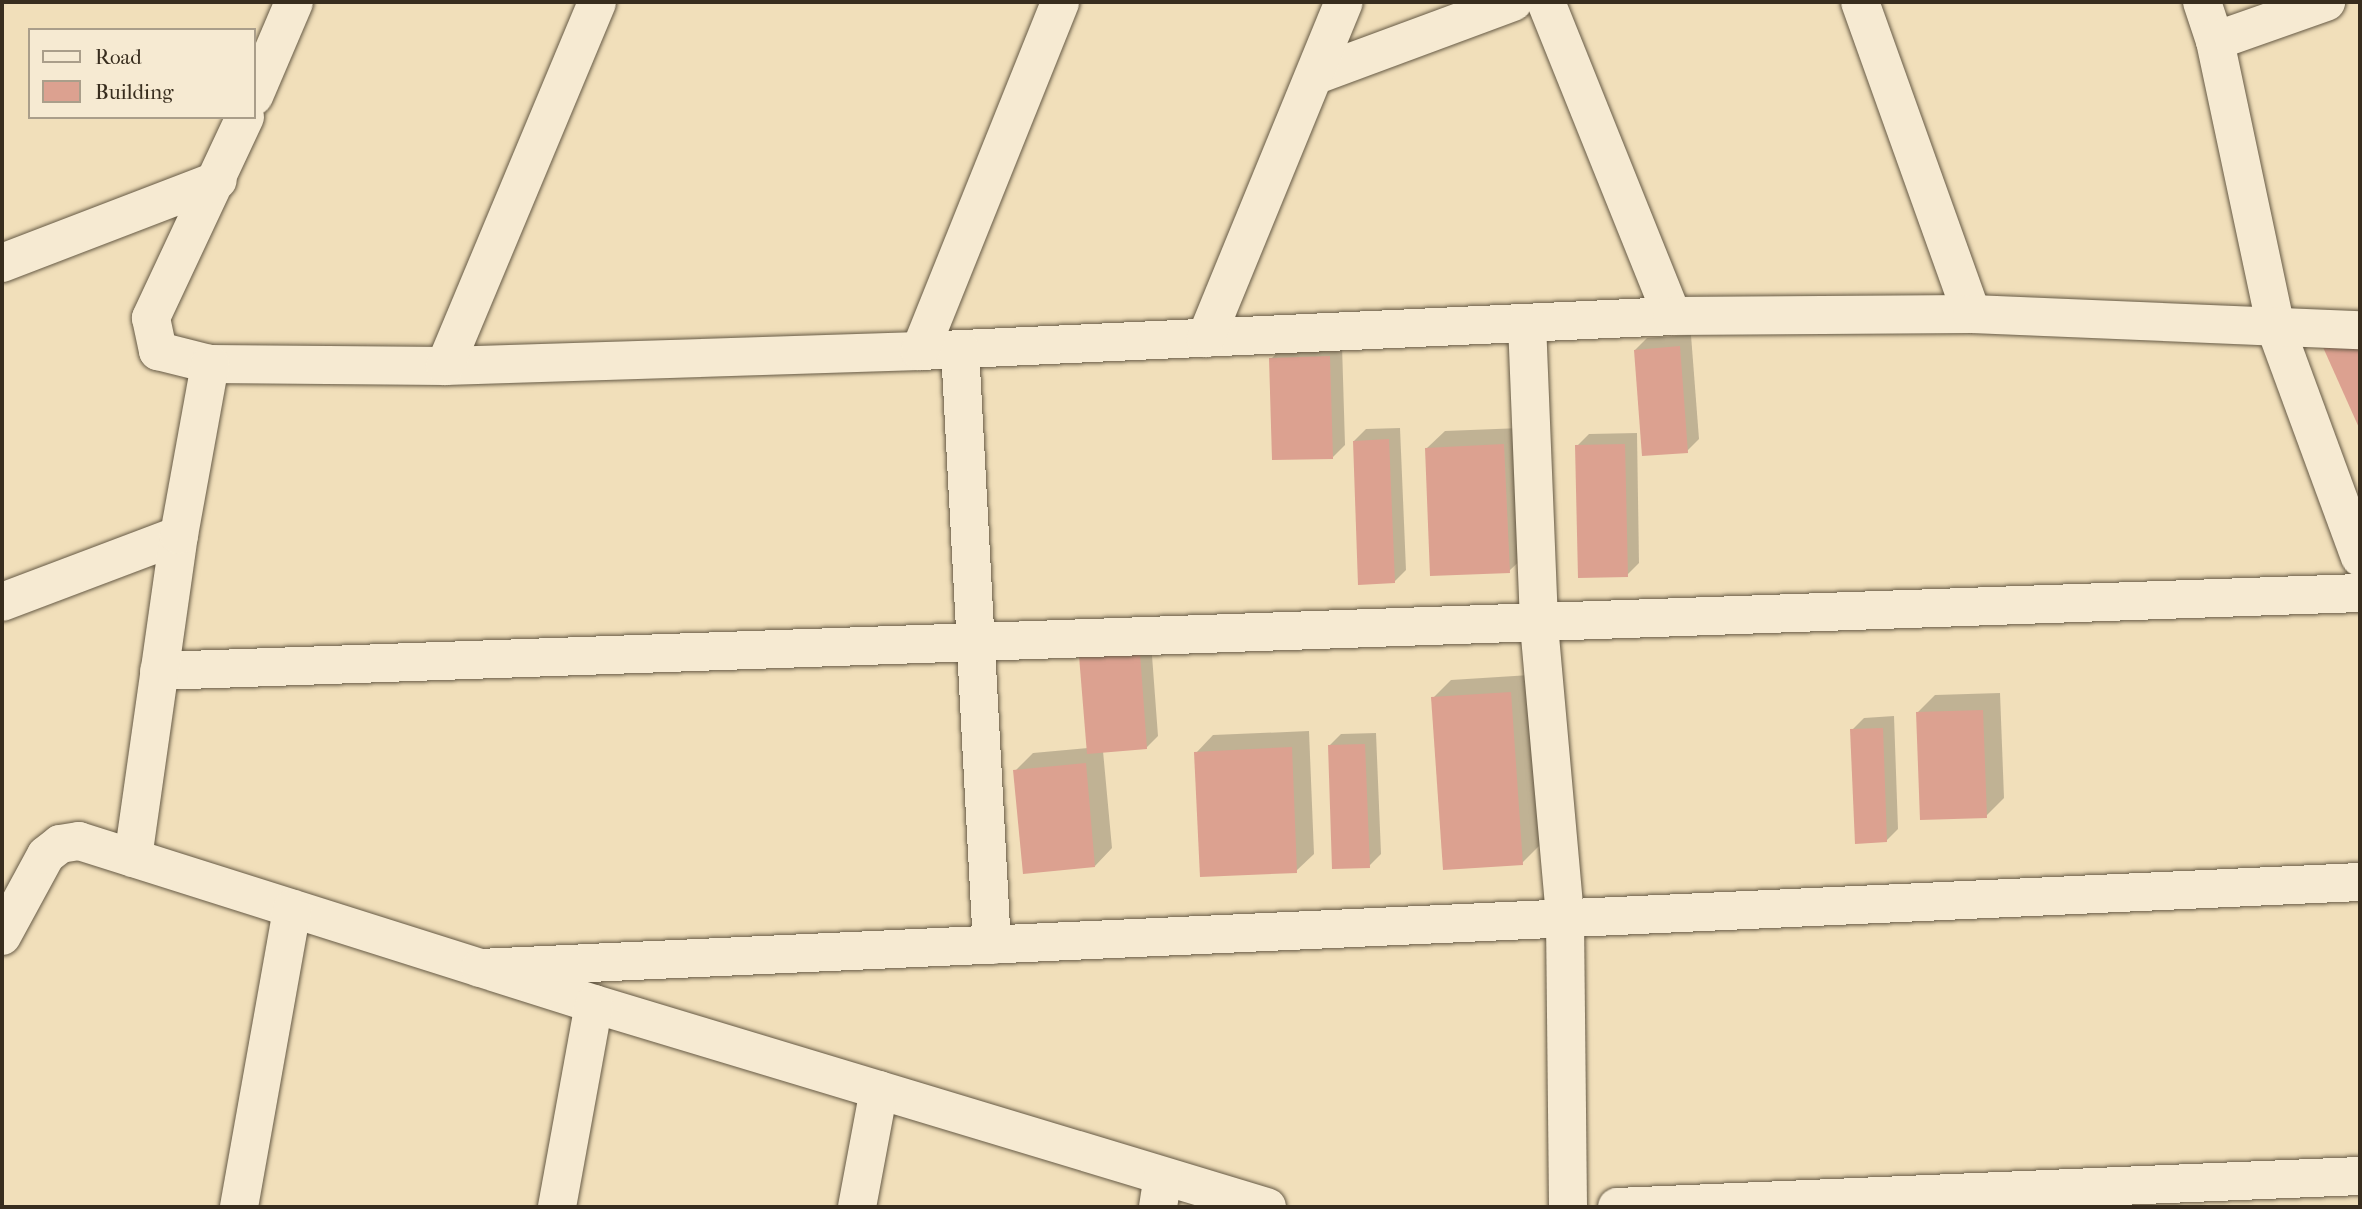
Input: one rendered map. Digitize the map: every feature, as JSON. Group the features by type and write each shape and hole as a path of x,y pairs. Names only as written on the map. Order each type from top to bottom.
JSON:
{"street":[{"path":"256,91 294,2"},
{"path":"445,366 597,2"},
{"path":"920,351 1060,2"},
{"path":"1206,338 1344,2"},
{"path":"1316,75 1513,2"},
{"path":"1546,2 1672,316"},
{"path":"1860,2 1972,314"},
{"path":"2202,2 2215,41 2276,329 2360,556"},
{"path":"2215,41 2326,2"},
{"path":"244,119 218,180 151,318 158,351 210,364 445,366 920,351 1672,316 1972,314 2276,329 2360,330"},
{"path":"2,263 218,180"},
{"path":"1527,323 1539,625 1565,919 1568,1207"},
{"path":"960,349 992,945"},
{"path":"133,858 179,535 210,364"},
{"path":"2,602 179,535"},
{"path":"159,671 976,646 2360,593"},
{"path":"2,936 46,855 60,844 79,841 594,1004 879,1090 1160,1192 1267,1207"},
{"path":"480,968 2360,882"},
{"path":"239,1207 292,909"},
{"path":"557,1207 594,1004"},
{"path":"857,1207 879,1090"},
{"path":"1617,1207 2360,1176"}],"building":[{"path":"2360,328 2360,430 2322,345"},
{"path":"1680,346 1688,453 1642,456 1634,350"},
{"path":"1330,356 1333,459 1272,460 1269,358"},
{"path":"1389,439 1395,583 1358,585 1353,441"},
{"path":"1504,444 1510,573 1430,576 1425,448"},
{"path":"1625,444 1628,577 1578,578 1575,445"},
{"path":"1140,653 1147,749 1087,754 1079,656"},
{"path":"1511,692 1523,865 1443,870 1431,697"},
{"path":"1983,710 1987,818 1920,820 1916,712"},
{"path":"1883,728 1887,842 1855,844 1850,729"},
{"path":"1365,744 1370,868 1332,869 1328,745"},
{"path":"1292,747 1297,873 1200,877 1194,752"},
{"path":"1086,763 1095,867 1023,874 1013,770"}]}
